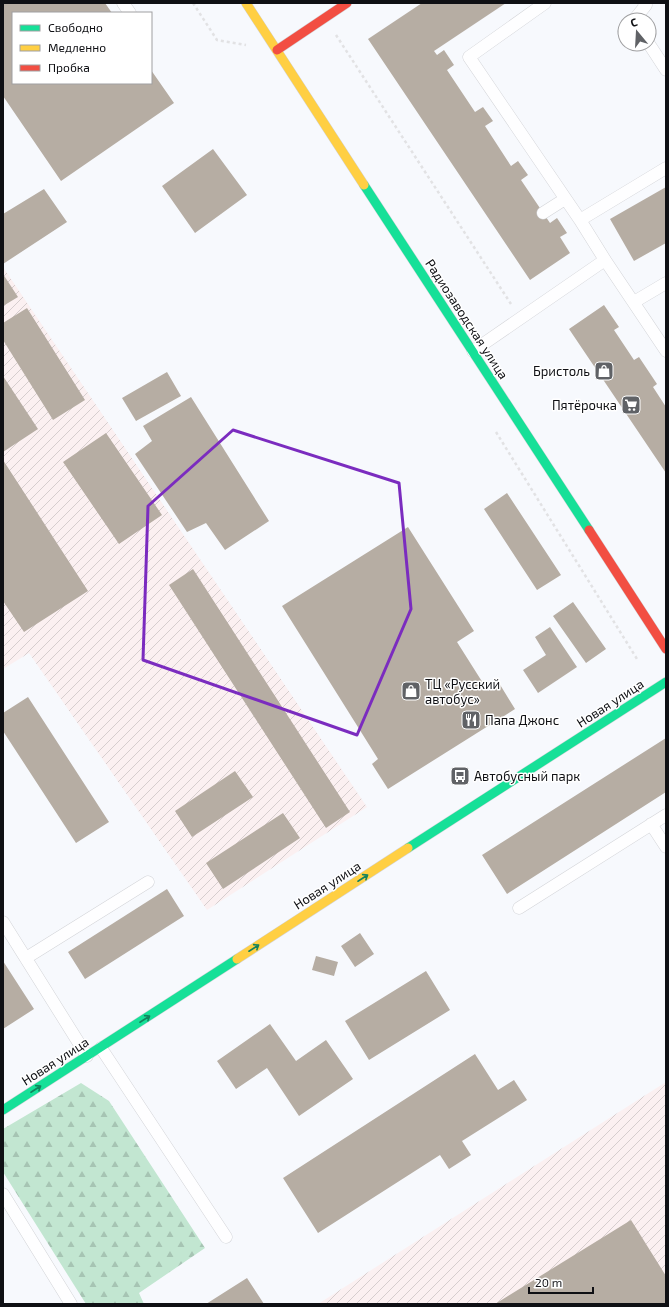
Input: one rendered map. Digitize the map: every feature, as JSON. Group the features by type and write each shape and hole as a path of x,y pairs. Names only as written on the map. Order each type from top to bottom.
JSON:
{"street":[{"name":"Радиозаводская улица","path":"246,3 666,649"},
{"path":"277,50 347,3"},
{"name":"Новая улица","path":"3,1110 666,682"}],"lane":[{"path":"123,3 129,12"},
{"path":"544,3 469,57 580,220 666,351"},
{"path":"640,12 646,5 644,3"},
{"path":"654,52 666,70"},
{"path":"580,220 666,168"},
{"path":"543,213 565,198"},
{"path":"473,351 605,260"},
{"path":"634,302 666,283"},
{"path":"519,908 666,814"},
{"path":"651,824 666,847"},
{"path":"26,958 148,882"},
{"path":"3,922 87,1056"},
{"path":"101,1048 226,1237"},
{"path":"3,1194 72,1304"}],"path":[{"path":"325,18 520,318"}],"highlighted area":[{"path":"233,430 399,483 411,609 357,735 143,660 148,506"}],"shaded area":[{"path":"3,267 367,807 207,910 29,653 3,669"},
{"path":"666,1082 666,1304 318,1304"}],"green space":[{"path":"81,1083 109,1101 205,1248 139,1293 144,1304 86,1304 3,1172 3,1129"}],"building":[{"path":"3,3 105,3 111,12 12,12 12,84 152,84 152,71 174,103 61,181 3,96"},
{"path":"422,3 506,3 434,51 437,55 444,50 454,65 447,70 475,112 483,107 493,121 485,126 511,166 518,161 528,175 521,180 550,223 557,218 567,233 560,237 570,253 530,280 368,39"},
{"path":"213,149 247,195 195,233 162,186"},
{"path":"666,187 666,243 634,261 610,219"},
{"path":"44,189 67,222 3,264 3,214"},
{"path":"3,274 18,297 3,306"},
{"path":"604,305 619,327 614,330 634,360 639,357 657,384 653,387 666,407 666,473 569,329"},
{"path":"27,308 85,400 53,420 3,340 3,323"},
{"path":"167,372 181,396 136,421 122,398"},
{"path":"3,376 38,429 3,452"},
{"path":"191,397 269,521 225,550 206,523 187,532 135,454 152,441 143,426"},
{"path":"106,433 162,515 119,544 63,462"},
{"path":"3,460 88,591 24,632 3,601"},
{"path":"507,493 561,575 537,590 484,509"},
{"path":"408,527 474,631 457,642 488,691 499,683 515,709 388,789 372,764 378,759 282,606"},
{"path":"193,569 350,812 326,828 169,585"},
{"path":"573,602 606,649 586,663 553,616"},
{"path":"550,627 577,667 538,693 523,670 546,655 535,637"},
{"path":"28,697 109,822 76,843 3,731 3,713"},
{"path":"666,738 666,792 507,894 482,855"},
{"path":"235,771 253,797 192,837 175,811"},
{"path":"283,813 300,838 223,889 206,863"},
{"path":"167,889 184,916 85,979 68,952"},
{"path":"360,933 374,954 355,967 341,946"},
{"path":"316,956 338,962 334,976 312,970"},
{"path":"3,961 34,1009 3,1029"},
{"path":"426,971 450,1010 369,1060 345,1021"},
{"path":"270,1024 296,1061 326,1040 353,1079 299,1116 267,1068 236,1089 217,1061"},
{"path":"475,1054 498,1090 514,1080 527,1100 462,1141 471,1155 449,1169 440,1155 318,1233 283,1178"},
{"path":"631,1220 666,1276 666,1304 495,1304"},
{"path":"247,1278 264,1304 206,1304"}],"traffic: fast":[{"path":"364,185 589,530"},
{"path":"408,848 666,682"},
{"path":"3,1110 237,959"}],"traffic: slow":[{"path":"246,3 364,185"},
{"path":"237,959 408,848"}],"traffic: jam":[{"path":"277,50 347,3"},
{"path":"589,530 666,649"}],"place":[{"name":"Бристоль","path":"604,371"},
{"name":"Пятёрочка","path":"631,405"},
{"name":"ТЦ «Русский автобус»","path":"411,691"},
{"name":"Папа Джонс","path":"471,720"},
{"name":"Автобусный парк","path":"460,776"}]}
